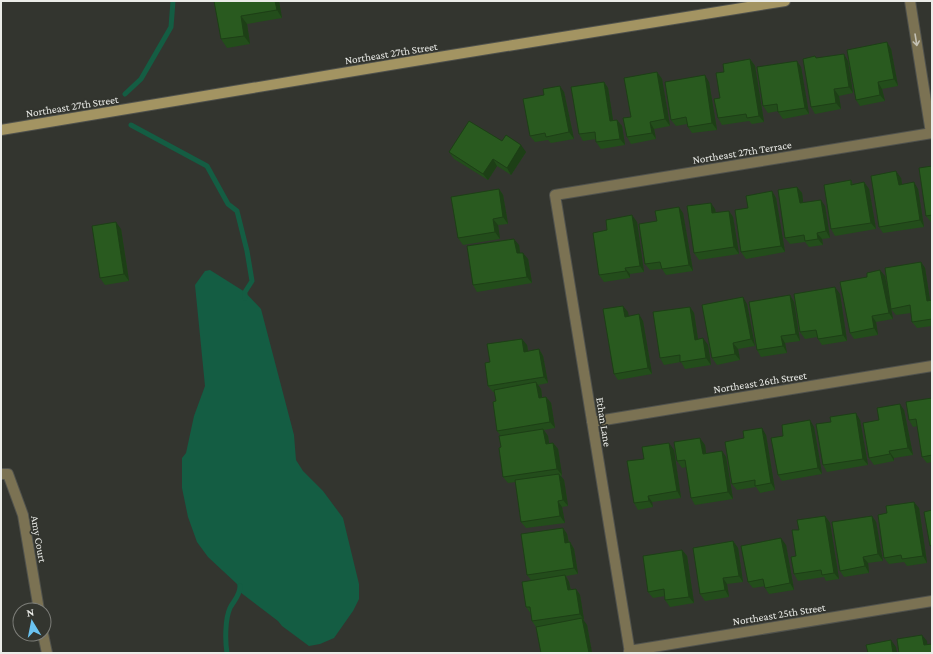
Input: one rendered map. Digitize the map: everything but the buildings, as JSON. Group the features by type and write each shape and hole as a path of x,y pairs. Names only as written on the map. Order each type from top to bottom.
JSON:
{"street":[{"name":"Northeast 27th Street","path":"1,130 786,1"},
{"path":"910,1 931,133"},
{"name":"Northeast 27th Terrace","path":"555,195 931,133"},
{"name":"Ethan Lane","path":"555,195 630,652"},
{"name":"Northeast 26th Street","path":"592,422 932,366"},
{"name":"Amy Court","path":"5,474 23,515 38,602"},
{"name":"Northeast 25th Street","path":"630,652 932,601"},
{"path":"44,642 46,653"}],"shaded area":[{"path":"210,270 245,292 261,309 294,435 296,460 303,471 323,491 343,518 359,584 359,599 353,611 334,638 320,644 309,646 240,592 237,584 208,557 197,542 188,517 182,488 182,458 186,453 194,416 205,386 195,285 205,271"}],"waterway":[{"path":"125,94 141,79 171,27 173,1"},
{"path":"131,125 207,166 228,204 237,211 247,251 252,281 245,292 245,298"},
{"path":"227,653 227,618 230,608 239,593 240,586"}]}
